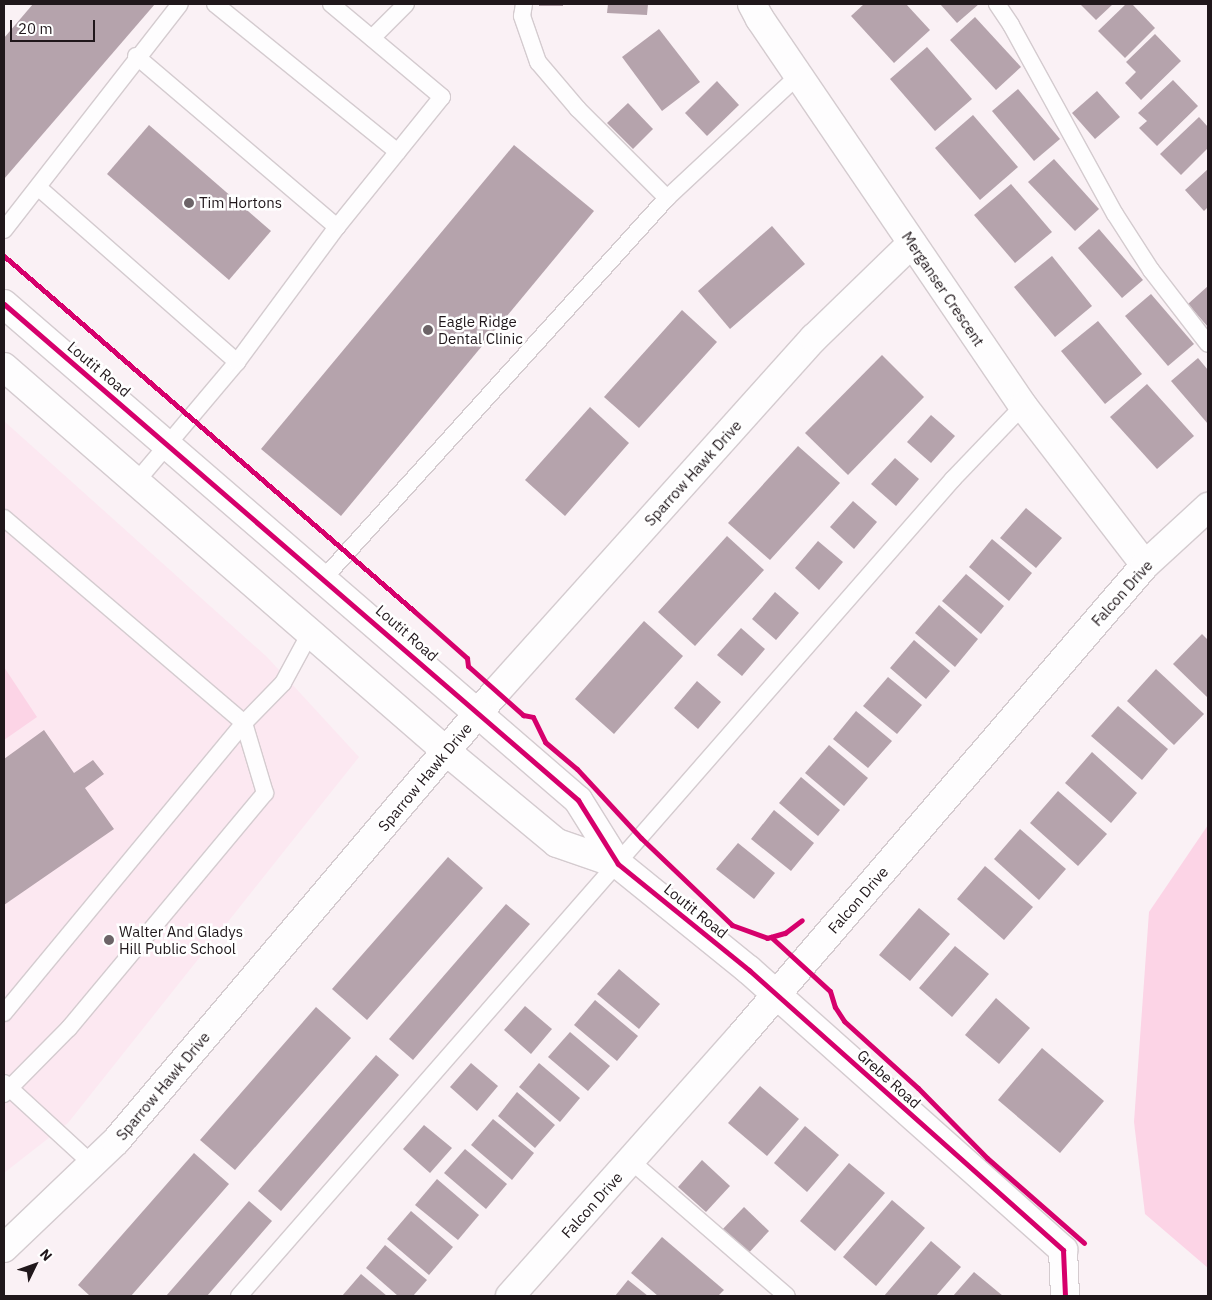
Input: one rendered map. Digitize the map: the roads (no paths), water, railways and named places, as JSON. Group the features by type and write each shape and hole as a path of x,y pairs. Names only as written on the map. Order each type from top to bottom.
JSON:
{"street":[{"name":"Merganser Crescent","path":"752,4 1023,406 1145,565"},
{"name":"Sparrow Hawk Drive","path":"4,1248 122,1134 479,712 814,338 912,243"},
{"name":"Loutit Road","path":"4,304 324,578 578,800 618,864 776,995"},
{"name":"Loutit Road","path":"5,369 446,751 557,843 618,864"},
{"name":"Falcon Drive","path":"510,1296 776,995 1145,565 1208,507"},
{"name":"Grebe Road","path":"776,995 1063,1250 1065,1296"}],"lane":[{"path":"4,230 39,188 136,56 180,4"},
{"path":"215,4 398,152"},
{"path":"136,482 237,362 337,227 442,97 331,4"},
{"path":"372,38 406,4"},
{"path":"524,4 522,16 538,62 578,109 667,198"},
{"path":"996,4 1011,25 1115,214 1151,270 1208,344"},
{"path":"136,56 337,227"},
{"path":"324,578 667,198 799,75"},
{"path":"39,188 237,362"},
{"path":"239,1296 953,479 1023,406"},
{"path":"4,518 244,723 265,793 69,1028 6,1088 92,1164"},
{"path":"4,1013 244,723 283,683 310,633"},
{"path":"631,1161 787,1296"}],"place":[{"name":"Tim Hortons","path":"189,203"},
{"name":"Eagle Ridge Dental Clinic","path":"428,330"},
{"name":"Walter And Gladys Hill Public School","path":"109,940"}]}
